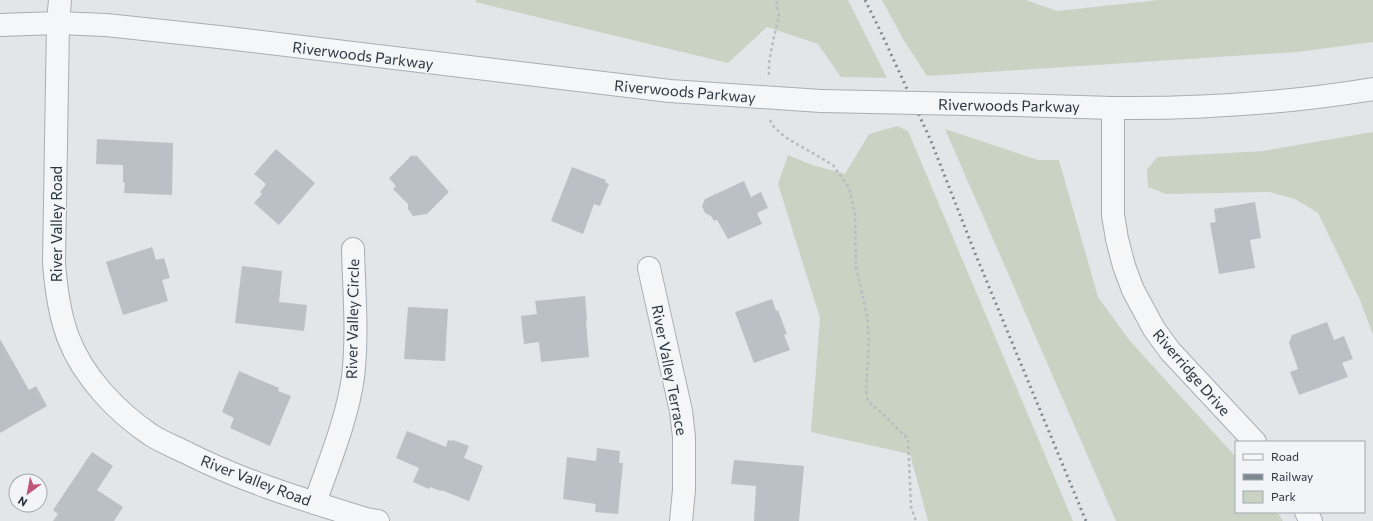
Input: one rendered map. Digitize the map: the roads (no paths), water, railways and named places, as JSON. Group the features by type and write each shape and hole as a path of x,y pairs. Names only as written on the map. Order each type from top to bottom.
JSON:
{"street":[{"name":"River Valley Road","path":"60,0 58,23 54,263 56,294 61,314 68,338 79,360 96,384 114,405 153,436 211,465 267,487 315,503 378,521"},
{"name":"Riverwoods Parkway","path":"0,25 58,23 106,25 219,37 670,91 768,98 1113,108 1260,102 1344,94 1373,89"},
{"name":"Riverridge Drive","path":"1113,108 1113,215 1124,266 1133,290 1154,329 1170,351 1254,441"},
{"name":"River Valley Circle","path":"315,503 342,422 353,377 355,336 353,249"},
{"name":"River Valley Terrace","path":"649,268 681,411 684,437 684,483 681,521"}],"railway":[{"path":"865,0 931,141 975,253 1086,521"}]}
